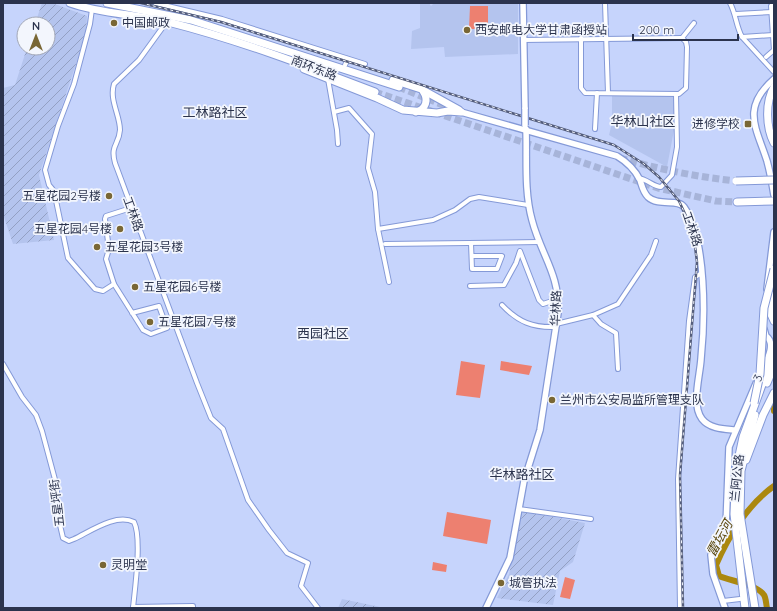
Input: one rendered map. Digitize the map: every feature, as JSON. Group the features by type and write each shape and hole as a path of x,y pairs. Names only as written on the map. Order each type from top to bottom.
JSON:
{"highway":[{"path":"70,3 92,9 168,22 252,48 403,110 414,112 461,112"},
{"path":"106,3 168,14 293,52 346,62 421,89 461,112"},
{"name":"南环东路","path":"252,48 281,55 375,92"},
{"name":"南环东路","path":"293,52 399,87"},
{"path":"774,87 769,95 767,104 770,129 774,143"},
{"path":"414,112 421,110 426,104 426,96 421,89"},
{"path":"736,180 774,179"},
{"path":"738,202 774,201"},
{"path":"756,404 760,374 764,308 774,269"},
{"path":"774,283 769,300 770,312 774,321"},
{"name":"兰阿公路","path":"746,608 734,514 736,478 743,436 774,352"},
{"name":"兰阿公路","path":"755,608 740,514 741,471 756,404 774,366"},
{"path":"741,471 762,415 774,392"}],"street":[{"path":"155,3 222,19 346,62 365,64"},
{"name":"华林路","path":"486,608 491,594 508,564 527,471 540,430 556,326 558,299 556,282 539,242 528,205 523,3"},
{"path":"605,3 608,93"},
{"path":"730,3 736,14 736,25 742,37 774,72"},
{"path":"766,57 774,50 771,6 773,3"},
{"path":"92,9 90,24 74,84 58,126 45,170 49,184 54,191 66,252 72,262 95,289 103,291 114,284"},
{"path":"736,14 772,12"},
{"path":"168,14 168,22"},
{"name":"工林路","path":"168,22 155,36 149,48 139,60 114,84 113,99 120,130 112,155 130,208 211,418 223,429 248,500 287,553 308,563 301,586 318,608"},
{"path":"682,38 694,23"},
{"path":"742,37 773,35"},
{"path":"524,40 581,38 682,38 686,42 687,47 686,88 676,94 585,93 581,88 581,38"},
{"path":"328,79 338,144"},
{"path":"774,79 758,96 753,113 756,131 767,160 774,195"},
{"path":"595,129 597,93"},
{"path":"638,178 647,179 657,187 661,187 672,175 677,147 676,94"},
{"path":"334,112 349,108 372,134 368,168 375,192 378,230 389,282"},
{"name":"工林路","path":"461,112 526,128 611,153 625,161 638,178 644,192 652,199 660,203 680,203 684,206 697,237 702,273 702,342 697,390 698,410 702,420 712,427 736,430"},
{"path":"378,230 433,220 455,210 470,199 479,196 528,205"},
{"path":"130,208 106,216 105,219 109,249 106,259 114,284 132,313 144,330 149,334 167,328 159,306 132,313"},
{"name":"3","path":"736,430 772,350 771,339 766,336 764,332 767,277 774,232"},
{"path":"502,305 526,324 541,328 556,326 593,316 618,304 651,255 656,241"},
{"path":"385,244 539,242"},
{"path":"471,243 472,269 497,269 502,256 472,256"},
{"path":"470,286 504,285 516,263 520,251 543,304 558,299"},
{"path":"680,608 678,479 689,321 694,277 702,273"},
{"path":"593,316 601,324 616,333 618,369"},
{"name":"五星坪街","path":"3,364 22,397 36,415 42,431 57,487 57,512 63,538 69,541 116,520 129,519 134,522 138,530 138,542 133,608"},
{"path":"725,608 724,601 713,574 711,555 726,526 729,448 736,430"},
{"path":"519,509 591,519"},
{"path":"724,601 740,599"},
{"path":"133,608 193,606 193,608"}],"shaded area":[{"path":"42,3 52,3 87,16 86,34 39,175 54,240 13,244 3,214 3,88 15,85 24,56 56,56 56,16 38,16"},
{"name":"西安邮电大学甘肃函授站","path":"420,3 429,3 431,6 434,3 518,3 518,54 445,57 444,47 411,49 412,31 420,28"},
{"path":"470,6 488,6 488,29 469,29"},
{"path":"612,94 675,95 674,130 667,167 609,135 612,123"},
{"path":"461,361 485,365 480,398 456,395"},
{"path":"501,361 532,366 529,375 500,370"},
{"path":"523,511 585,523 573,562 560,571 553,605 497,598 509,574"},
{"path":"447,512 491,520 487,544 443,536"},
{"path":"433,562 447,565 446,572 432,570"},
{"path":"565,577 575,580 570,599 560,597"},
{"path":"342,599 385,608 338,608"}],"waterway":[{"name":"雷坛河","path":"767,608 765,596 761,592 750,586 719,576 716,565 726,543 747,512 765,493 774,486"}],"tunnel":[{"path":"399,87 455,110"},
{"path":"375,92 658,188 716,201 737,202"},
{"path":"620,158 678,172 736,181"}],"railway":[{"path":"141,3 221,22 614,145 644,164 659,177 679,201 693,231 697,262 680,475 683,608"}],"place":[{"name":"中国邮政","path":"114,23"},
{"name":"西安邮电大学甘肃函授站","path":"467,30"},
{"name":"进修学校","path":"748,124"},
{"name":"五星花园2号楼","path":"109,196"},
{"name":"五星花园4号楼","path":"120,229"},
{"name":"五星花园3号楼","path":"97,247"},
{"name":"五星花园6号楼","path":"135,287"},
{"name":"五星花园7号楼","path":"150,322"},
{"name":"兰州市公安局监所管理支队","path":"552,400"},
{"name":"灵明堂","path":"103,565"},
{"name":"城管执法","path":"501,583"}],"district":[{"name":"工林路社区","path":"215,112"},
{"name":"华林山社区","path":"643,121"},
{"name":"西园社区","path":"323,333"},
{"name":"华林路社区","path":"522,474"}]}
